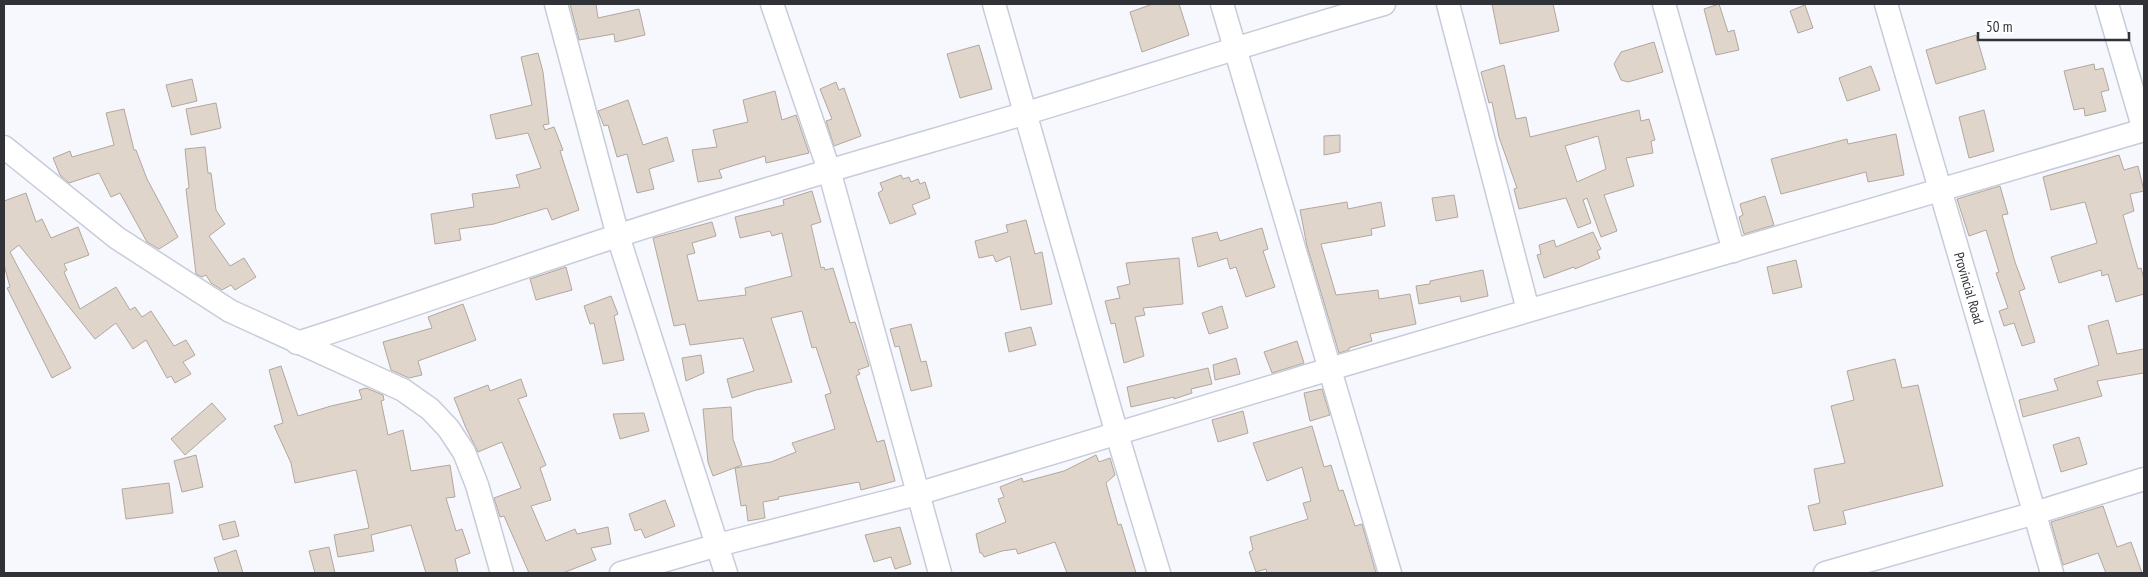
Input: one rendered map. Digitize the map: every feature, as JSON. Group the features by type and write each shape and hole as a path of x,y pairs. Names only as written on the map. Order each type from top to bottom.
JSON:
{"street":[{"path":"556,4 618,236 726,573"},
{"path":"772,4 829,170 940,573"},
{"path":"994,4 1117,434 1159,573"},
{"path":"1222,4 1390,573"},
{"path":"297,343 618,236 829,170 1026,113 1236,47 1384,4"},
{"path":"1448,4 1528,310"},
{"path":"1664,4 1734,251"},
{"name":"Provincial Road","path":"1886,4 2052,573"},
{"path":"621,573 718,545 917,494 1528,310 1941,191 2144,130 2107,4"},
{"path":"4,147 117,238 230,311 403,390 430,409 448,428 464,452 478,485 502,573"},
{"path":"1825,573 2035,513 2144,478"}],"building":[{"path":"570,4 596,4 598,18 639,9 645,35 615,42 614,34 579,40"},
{"path":"1153,4 1179,4 1189,35 1142,52 1130,12"},
{"path":"1492,4 1553,4 1559,31 1500,44"},
{"path":"1719,4 1728,32 1734,30 1739,50 1716,55 1704,9"},
{"path":"1805,5 1813,28 1798,33 1790,11"},
{"path":"1976,35 1986,69 1936,84 1926,50"},
{"path":"1654,42 1663,72 1628,82 1621,80 1614,64 1621,52"},
{"path":"979,45 992,89 960,98 947,54"},
{"path":"538,53 543,72 549,124 543,125 545,130 554,127 563,150 560,151 579,210 552,220 547,208 494,224 459,229 461,240 435,244 431,214 474,207 472,194 520,187 516,175 541,168 528,133 496,139 490,115 532,105 521,57"},
{"path":"2094,64 2095,70 2103,68 2109,90 2101,92 2106,111 2085,116 2084,108 2074,110 2064,71"},
{"path":"1504,65 1516,119 1526,117 1530,137 1639,110 1641,121 1649,119 1655,140 1651,141 1653,153 1626,158 1634,186 1604,195 1617,231 1601,237 1587,198 1583,200 1591,223 1578,228 1566,198 1519,209 1514,189 1517,188 1499,137 1492,102 1489,103 1481,72","holes":["1598,136 1606,169 1577,182 1565,146"]},
{"path":"1871,66 1880,90 1847,101 1839,78"},
{"path":"192,79 197,101 172,107 166,85"},
{"path":"836,82 839,90 844,88 861,136 834,146 826,121 832,119 820,89"},
{"path":"775,91 782,120 796,115 809,153 766,163 765,156 719,170 722,178 698,182 692,150 717,147 713,130 748,122 743,100"},
{"path":"628,100 643,145 667,137 674,161 649,169 654,189 637,193 627,154 617,157 608,125 604,126 598,111"},
{"path":"216,103 221,128 191,135 186,109"},
{"path":"124,109 134,150 136,150 147,179 178,237 159,249 147,242 120,193 111,197 99,173 69,183 60,175 53,158 70,151 72,157 114,145 106,113"},
{"path":"1984,110 1994,151 1969,158 1959,117"},
{"path":"1896,134 1904,175 1868,182 1866,172 1781,194 1771,159 1847,139 1848,144"},
{"path":"1340,135 1340,152 1324,155 1324,136"},
{"path":"205,147 208,173 211,173 216,210 225,224 209,236 230,266 244,258 256,277 235,290 231,285 222,290 211,283 206,275 202,277 196,274 186,189 189,188 185,149"},
{"path":"2119,155 2124,170 2138,166 2144,191 2130,194 2134,211 2123,215 2138,269 2141,268 2144,279 2144,294 2116,302 2108,274 2102,276 2101,270 2059,283 2051,257 2097,243 2085,202 2051,210 2043,177"},
{"path":"901,175 903,179 909,177 911,182 918,179 920,184 925,182 930,198 912,205 916,214 890,224 878,193 883,190 880,183"},
{"path":"2000,186 2008,214 2002,215 2015,262 2025,289 2019,291 2035,342 2022,346 2014,323 2004,326 1999,311 2008,308 1996,273 1999,272 1986,230 1969,236 1957,199"},
{"path":"812,191 821,222 811,225 821,268 824,267 825,270 833,268 850,323 855,322 869,366 858,370 860,374 856,376 877,442 884,440 895,481 861,490 859,482 778,497 779,499 763,502 765,518 748,521 746,505 741,506 735,468 771,462 796,452 792,443 835,429 825,395 831,393 816,347 812,348 802,311 771,318 792,382 756,390 732,398 727,379 754,371 743,338 690,345 685,324 674,326 653,238 712,222 716,236 692,243 695,253 687,255 698,301 746,295 745,288 792,276 782,233 772,236 770,231 740,238 735,217 784,205 783,200"},
{"path":"26,193 36,222 42,219 51,238 78,227 89,255 64,264 67,270 64,272 80,309 116,287 130,310 135,307 142,317 151,311 174,346 186,340 195,355 183,362 191,374 175,383 171,376 167,378 146,340 133,349 116,323 95,339 19,245 10,252 71,368 52,378 7,288 10,287 4,265 4,201"},
{"path":"1454,195 1458,217 1436,221 1432,198"},
{"path":"1765,196 1774,225 1744,234 1739,217 1743,215 1740,204"},
{"path":"1347,202 1348,209 1381,202 1385,226 1371,229 1372,235 1321,244 1336,295 1378,290 1379,299 1410,294 1416,324 1370,334 1372,341 1339,353 1307,246 1300,210"},
{"path":"1026,220 1035,254 1042,252 1052,304 1021,310 1010,256 996,262 993,255 979,258 975,241 1008,232 1006,225"},
{"path":"1262,228 1268,249 1263,251 1275,287 1246,297 1236,267 1230,269 1227,258 1198,267 1192,238 1217,232 1220,241"},
{"path":"1593,232 1601,249 1597,251 1600,258 1575,269 1574,267 1544,278 1537,255 1541,254 1539,245 1554,240 1556,247"},
{"path":"1179,258 1183,304 1143,308 1145,315 1135,317 1144,356 1124,363 1115,323 1111,324 1105,301 1120,298 1117,287 1130,284 1126,263"},
{"path":"1796,260 1802,287 1773,294 1767,267"},
{"path":"566,267 572,290 536,300 530,279"},
{"path":"1483,270 1488,296 1461,302 1460,296 1419,304 1416,286 1430,284 1430,281"},
{"path":"611,296 618,314 614,316 624,360 603,364 594,323 590,324 584,306"},
{"path":"463,304 476,340 418,361 422,375 409,378 391,370 383,342 432,328 428,317"},
{"path":"1222,306 1228,328 1209,334 1202,313"},
{"path":"2108,320 2117,354 2144,349 2144,373 2097,381 2102,396 2023,417 2019,400 2058,390 2054,379 2099,365 2088,326"},
{"path":"911,324 921,362 926,361 932,386 911,391 899,346 895,347 890,329"},
{"path":"1031,327 1036,345 1009,352 1005,333"},
{"path":"1297,341 1304,363 1272,373 1264,352"},
{"path":"701,355 704,373 686,381 682,358"},
{"path":"1236,358 1240,374 1215,380 1213,365"},
{"path":"1895,359 1902,388 1918,385 1943,486 1843,511 1846,524 1814,531 1808,506 1820,503 1814,469 1845,463 1831,406 1854,400 1847,371"},
{"path":"281,366 298,416 362,399 359,390 366,388 383,395 384,400 381,401 388,435 403,430 411,471 450,465 455,497 446,498 456,531 462,529 470,553 455,559 458,573 426,573 411,525 371,535 374,551 338,557 334,535 369,528 356,470 295,483 291,463 274,426 283,423 269,370"},
{"path":"1208,368 1212,384 1191,389 1192,393 1174,399 1174,397 1131,407 1127,387"},
{"path":"521,379 527,396 518,399 546,465 540,468 551,500 531,506 546,541 575,529 577,534 608,527 611,544 591,548 596,560 563,573 529,573 504,516 500,517 494,498 521,488 502,442 478,452 454,398 488,385 490,391"},
{"path":"1322,389 1330,415 1310,421 1304,393"},
{"path":"212,403 226,419 185,455 171,439"},
{"path":"731,407 733,439 742,465 713,476 708,462 703,409"},
{"path":"1243,411 1248,433 1218,442 1212,420"},
{"path":"644,413 649,431 620,439 613,414"},
{"path":"1312,426 1324,467 1331,465 1339,491 1343,490 1355,526 1362,524 1376,573 1267,573 1266,569 1256,572 1249,552 1253,550 1250,537 1308,519 1303,503 1311,501 1302,467 1267,481 1253,443"},
{"path":"2079,437 2087,464 2061,472 2053,445"},
{"path":"196,455 203,487 182,492 174,461"},
{"path":"1096,455 1099,462 1110,458 1115,475 1106,483 1118,525 1121,524 1136,573 1067,573 1055,542 1018,554 1016,549 984,557 980,553 976,534 1006,522 998,499 1004,497 1000,487 1022,478 1023,482 1064,471"},
{"path":"169,483 173,513 126,519 122,489"},
{"path":"665,500 675,526 645,538 641,529 635,531 629,514"},
{"path":"2103,506 2117,547 2131,542 2142,573 2106,573 2098,553 2063,565 2051,522"},
{"path":"235,521 239,536 223,540 219,525"},
{"path":"900,527 911,564 895,569 891,557 874,562 865,535"},
{"path":"329,547 335,573 315,573 309,551"},
{"path":"236,550 243,573 219,573 214,558"}]}
